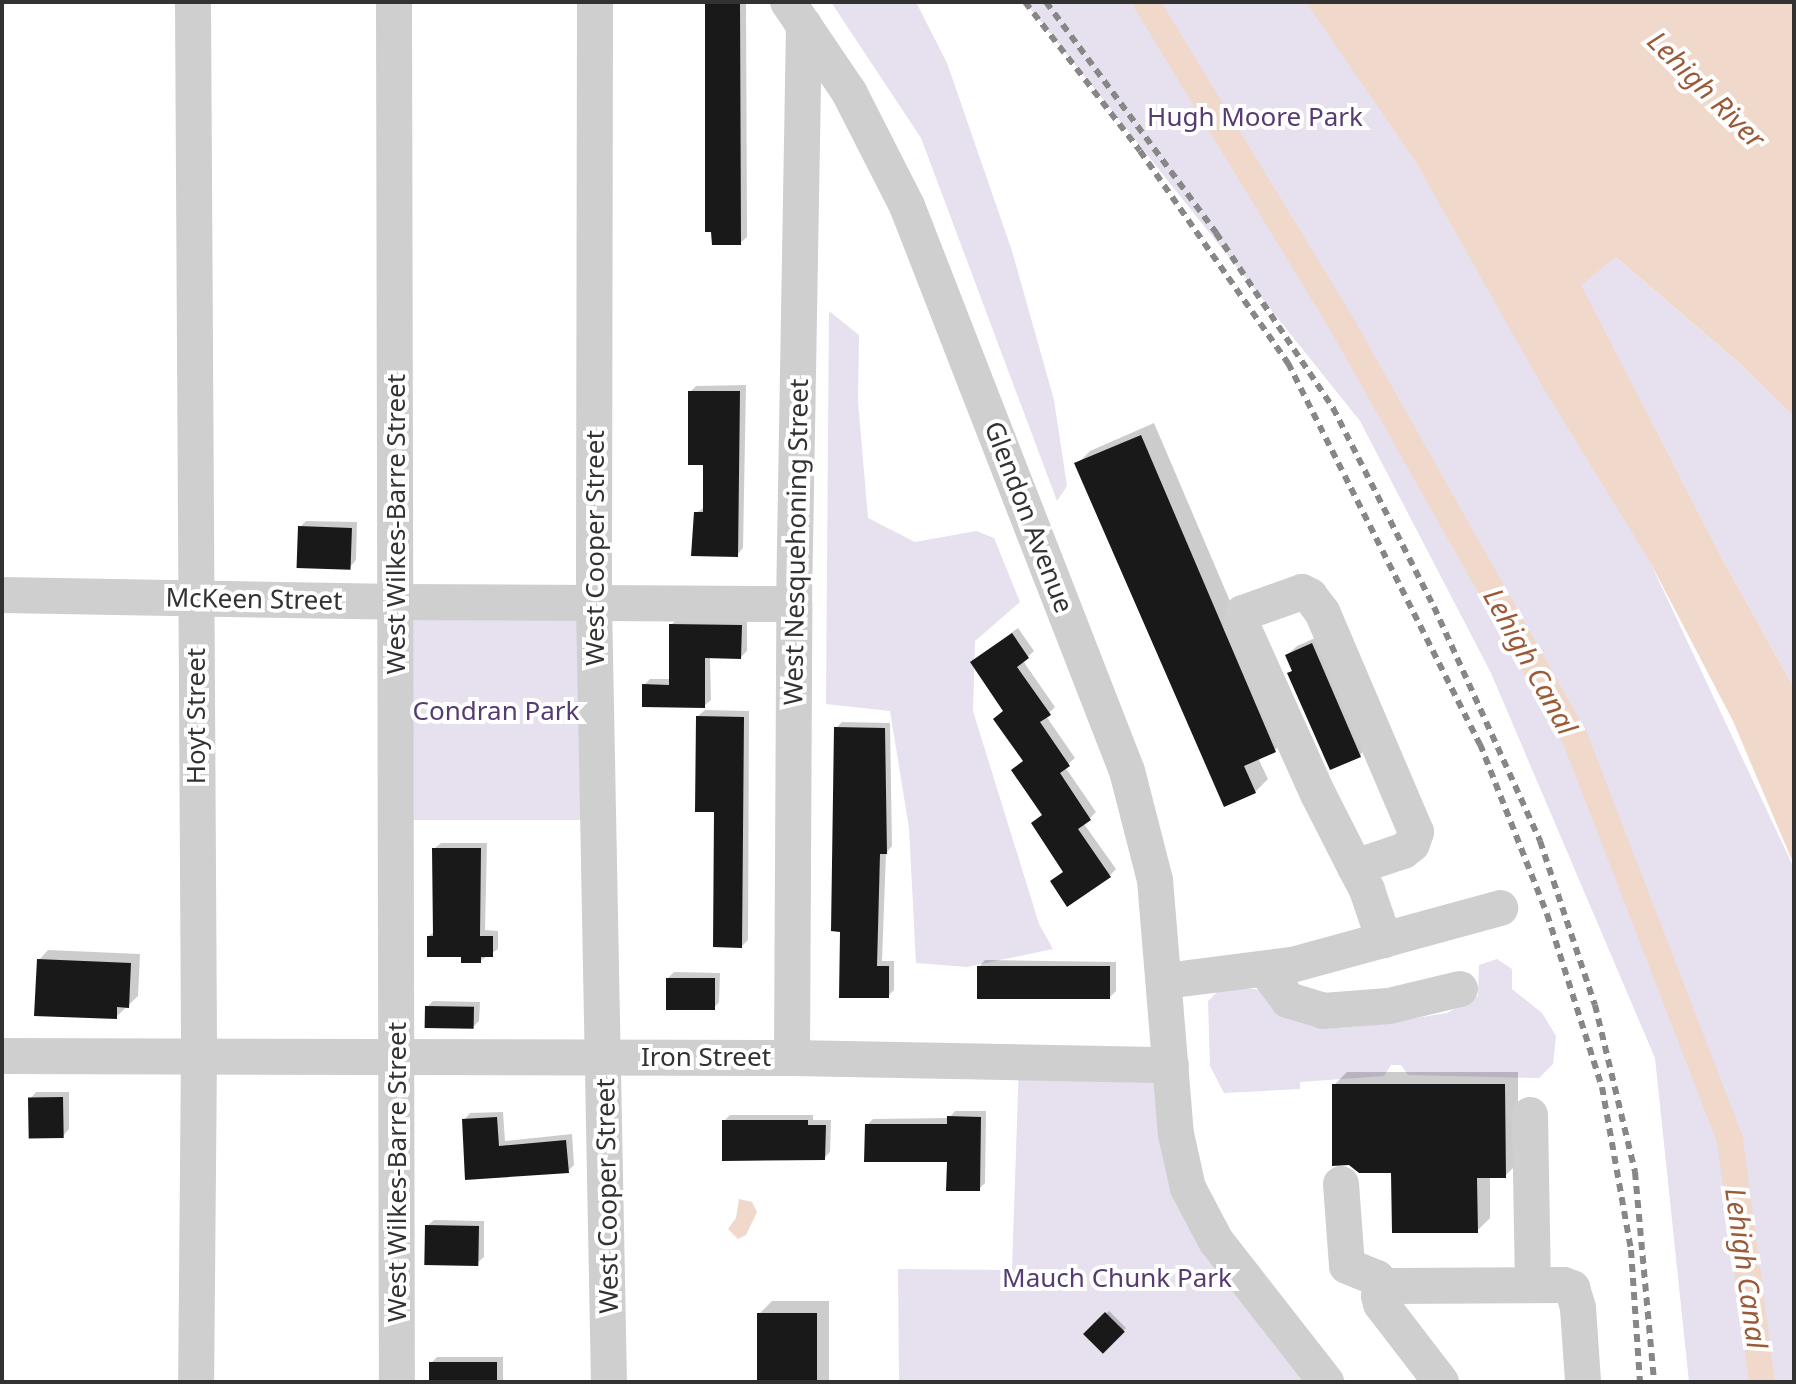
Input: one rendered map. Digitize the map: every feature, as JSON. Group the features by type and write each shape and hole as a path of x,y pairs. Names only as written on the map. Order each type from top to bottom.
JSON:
{"street":[{"name":"Hoyt Street","path":"193,2 199,1053 196,1382"},
{"name":"West Wilkes-Barre Street","path":"394,2 397,1382"},
{"name":"West Cooper Street","path":"595,2 594,603 609,1382"},
{"name":"West Nesquehoning Street","path":"792,1058 796,14"},
{"name":"Glendon Avenue","path":"796,14 855,104 912,219 1119,749 1151,854 1179,1153 1195,1204 1216,1241 1326,1382"},
{"path":"1355,867 1403,851 1412,844 1416,832 1322,612 1310,596 1302,592 1243,613 1241,623 1355,867 1384,940"},
{"name":"McKeen Street","path":"2,595 396,602 794,604"},
{"path":"1165,981 1292,965 1500,908"},
{"path":"1265,969 1288,1000 1323,1011 1389,1006 1460,989"},
{"name":"Iron Street","path":"2,1056 199,1053 1171,1065"},
{"path":"1530,1115 1533,1285"},
{"path":"1341,1184 1347,1266 1377,1278 1385,1288"},
{"path":"1385,1288 1533,1285 1572,1288 1576,1294 1583,1382"},
{"path":"1385,1288 1379,1296 1381,1304 1441,1382"}],"green space":[{"path":"831,2 916,2 947,63 1012,251 1054,400 1067,486 1057,501 921,138"},
{"name":"Hugh Moore Park","path":"1025,2 1308,2 1417,164 1650,562 1794,868 1794,1382 1689,1382 1655,1058 1491,673 1360,421"},
{"path":"1616,257 1738,362 1794,417 1794,688 1719,553 1580,285"},
{"path":"829,311 859,335 858,401 868,518 915,542 976,531 994,538 1020,602 975,641 973,711 1039,924 1053,949 967,967 916,963 909,828 890,711 826,704"},
{"name":"Condran Park","path":"396,602 594,602 594,820 396,820"},
{"path":"1497,959 1512,969 1512,989 1542,1013 1556,1036 1553,1064 1539,1078 1408,1075 1401,1065 1391,1065 1384,1076 1300,1082 1300,1089 1224,1093 1210,1066 1208,1001 1222,987 1269,990 1298,1017 1324,1029 1372,1025 1447,1013 1478,996 1479,965"},
{"name":"Mauch Chunk Park","path":"1019,1062 1171,1065 1203,1219 1327,1382 899,1382 898,1269 1012,1270"}],"water":[{"name":"Lehigh River","path":"1306,2 1794,2 1794,417 1738,362 1616,257 1581,285 1719,553 1794,688 1794,865 1733,721 1650,562 1541,384 1417,164"},
{"path":"739,1199 752,1202 757,1212 746,1235 738,1239 728,1229 736,1218"}],"building":[{"path":"705,2 740,2 741,245 712,245 711,232 705,232"},
{"path":"688,391 740,391 738,557 691,556 694,512 703,512 703,465 688,465"},
{"path":"1141,435 1276,752 1244,766 1256,793 1224,807 1074,463"},
{"path":"298,526 352,528 351,570 297,568"},
{"path":"669,624 742,625 741,659 705,658 705,708 642,707 642,684 669,685"},
{"path":"1012,633 1029,658 1017,667 1051,715 1040,722 1070,766 1060,773 1091,820 1078,829 1111,877 1067,907 1050,881 1063,872 1031,823 1042,815 1011,770 1023,761 993,719 1003,711 970,662"},
{"path":"1312,643 1361,757 1330,770 1287,673 1292,671 1285,655"},
{"path":"696,716 744,717 742,948 713,947 714,812 695,812"},
{"path":"834,727 885,728 887,854 880,854 877,966 889,966 889,998 839,998 840,932 831,931"},
{"path":"432,848 481,848 480,936 493,936 493,957 481,957 481,963 461,963 461,957 427,957 427,936 433,936"},
{"path":"37,959 131,963 129,1008 117,1007 117,1019 34,1016"},
{"path":"977,966 1110,966 1110,999 977,999"},
{"path":"666,978 715,978 715,1010 666,1010"},
{"path":"425,1006 474,1007 474,1029 425,1028"},
{"path":"1332,1084 1505,1084 1506,1178 1477,1178 1478,1233 1392,1233 1391,1173 1359,1173 1349,1165 1332,1166"},
{"path":"63,1097 64,1138 29,1139 28,1098"},
{"path":"947,1116 981,1117 980,1191 946,1191 947,1162 864,1162 865,1124 947,1124"},
{"path":"497,1117 499,1146 566,1140 569,1173 465,1180 462,1119"},
{"path":"722,1120 808,1120 808,1125 826,1125 825,1160 722,1161"},
{"path":"425,1225 479,1226 478,1266 424,1265"},
{"path":"1105,1312 1125,1332 1103,1354 1083,1334"},
{"path":"757,1313 817,1313 817,1382 757,1382"},
{"path":"429,1362 497,1362 497,1382 429,1382"}],"waterway":[{"name":"Lehigh Canal","path":"1146,2 1340,321 1575,738 1730,1140 1762,1382"}],"railway":[{"path":"1025,2 1140,151 1288,363 1480,744 1547,914 1602,1087 1631,1250 1640,1382"},
{"path":"1046,2 1216,233 1333,408 1434,607 1540,841 1595,1005 1635,1172 1654,1382"}]}
